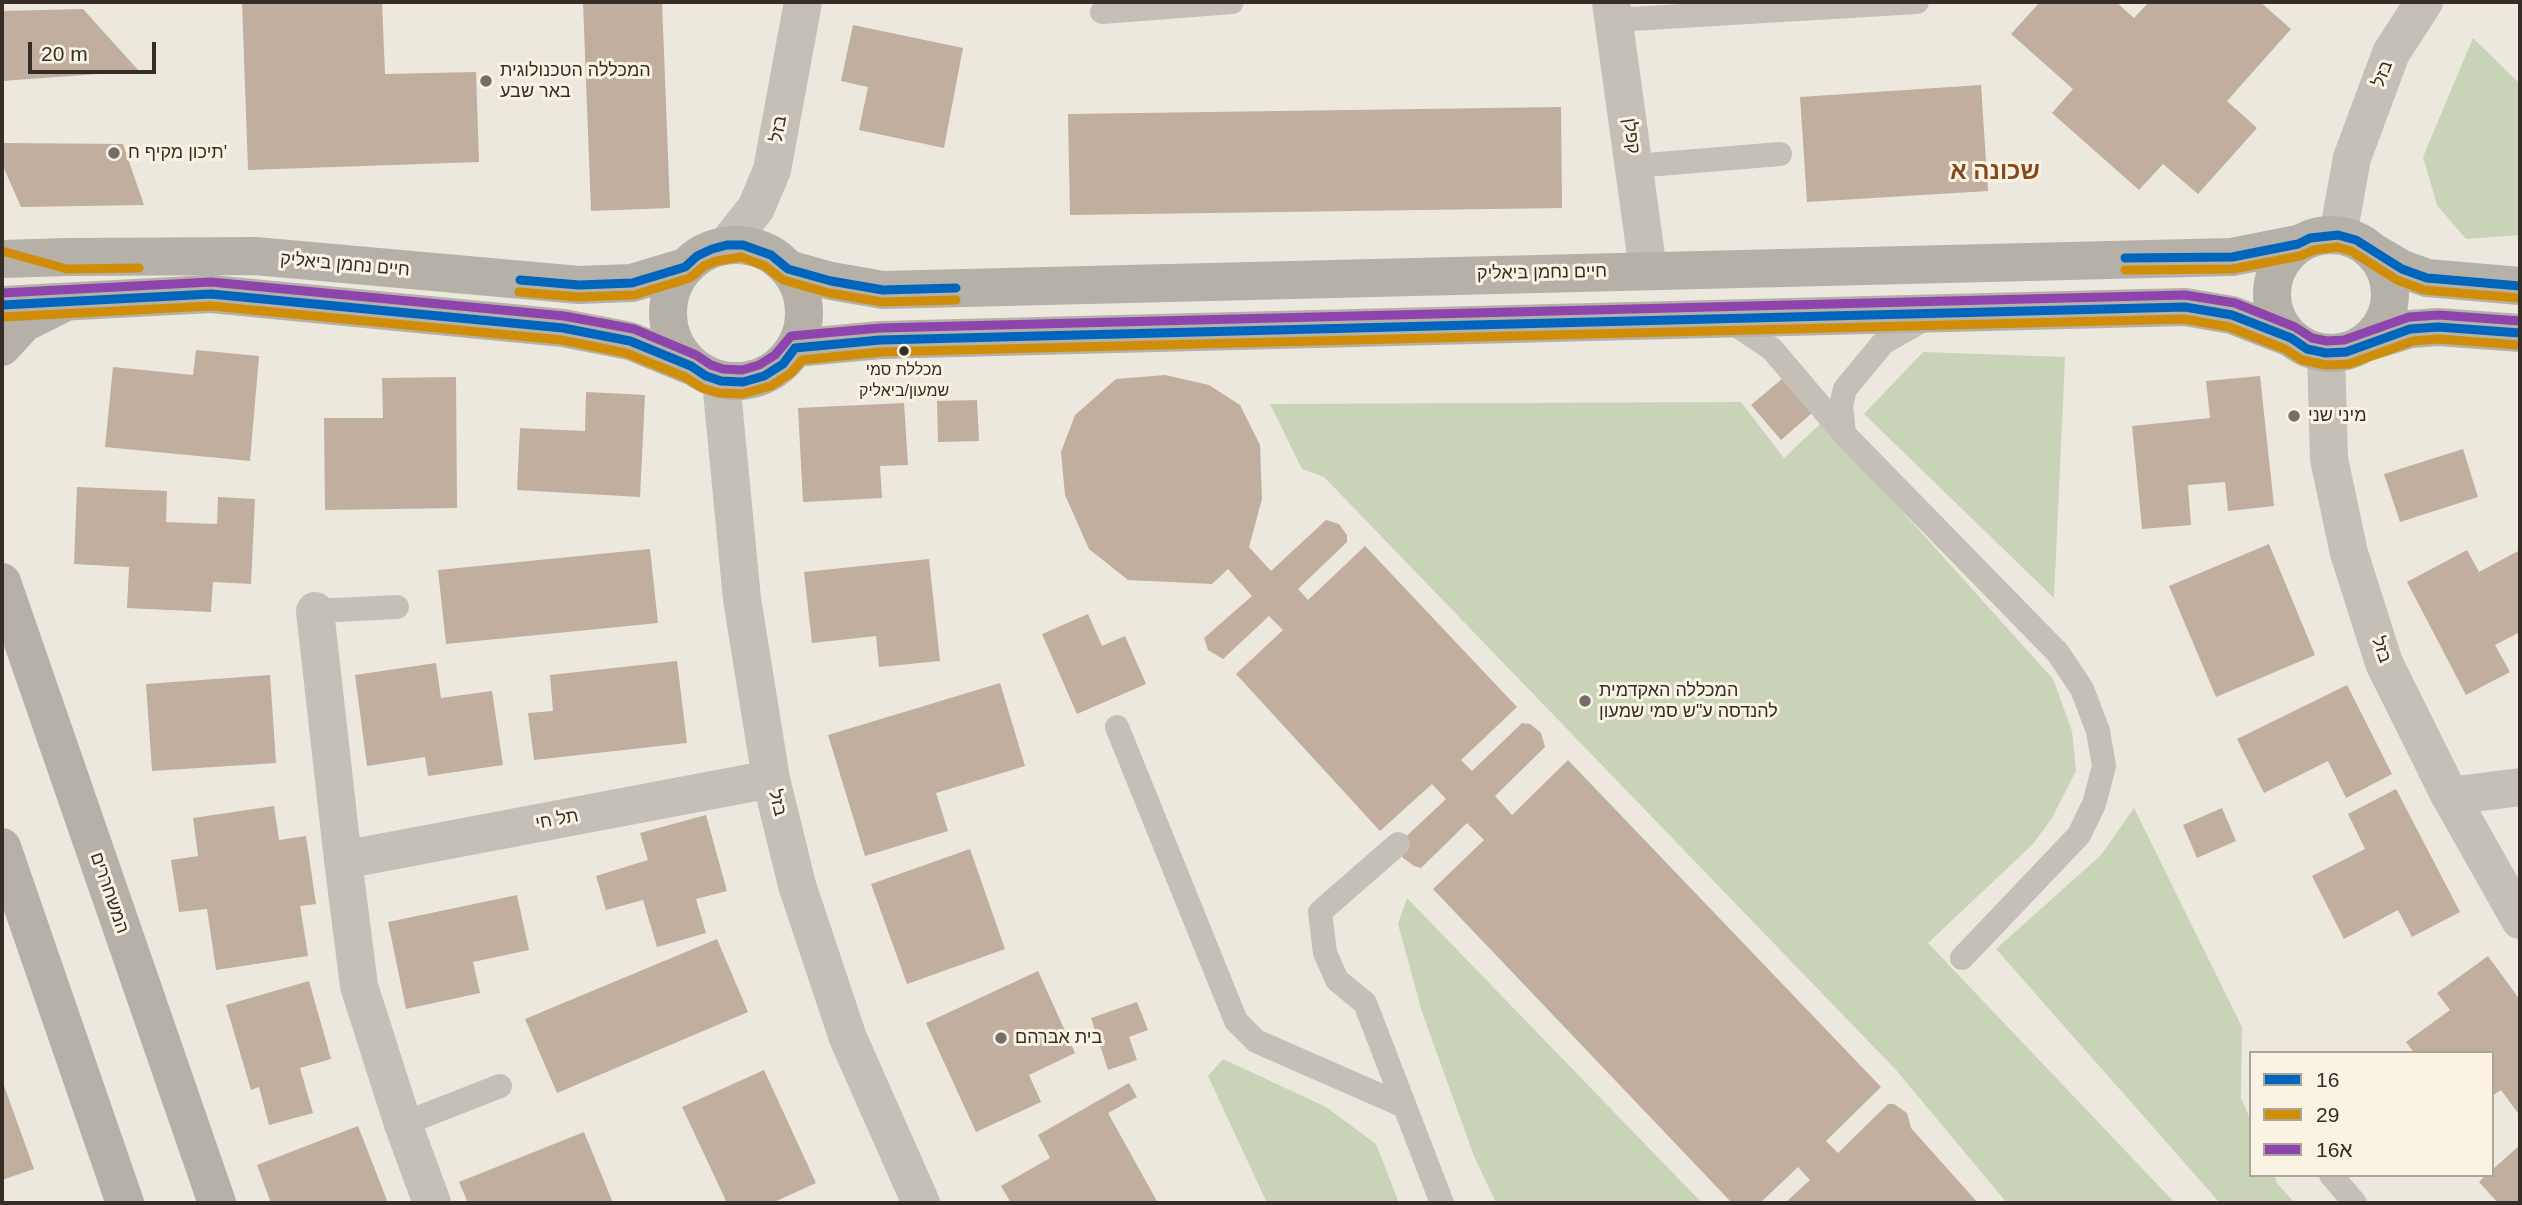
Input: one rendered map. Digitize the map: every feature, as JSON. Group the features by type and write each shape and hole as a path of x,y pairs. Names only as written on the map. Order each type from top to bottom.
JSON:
{"street":[{"name":"בזל","path":"727,245 756,208 772,170 803,2"},
{"name":"בזל","path":"2354,242 2352,158 2391,53 2424,2"},
{"name":"קפלן","path":"1613,11 1648,270"},
{"path":"2,238 68,257"},
{"path":"2291,338 2279,324 2273,307 2272,289 2276,272 2284,257 2298,244 2310,238 2354,242 2402,269 2427,278 2520,286"},
{"path":"2354,242 2382,264 2388,280 2390,298 2383,323 2365,343"},
{"path":"2,305 211,294 563,328 630,341 706,374 743,382 764,376 783,364 796,348 803,328 804,307 799,287 788,269 757,248 743,244 727,245 697,256 685,267 673,285 667,306 668,328 677,349 706,374"},
{"name":"חיים נחמן ביאליק","path":"788,269 831,281 883,290 2232,257 2298,244"},
{"name":"חיים נחמן ביאליק","path":"2,260 255,256 579,285 632,283 685,267"},
{"path":"2,347 24,323 66,302"},
{"path":"796,348 880,340 2185,307 2232,315 2291,338 2307,349 2326,354 2346,352 2410,329 2438,327 2520,333"},
{"name":"בזל","path":"2326,354 2329,459 2349,553 2384,663 2450,796 2520,919"},
{"name":"בזל","path":"706,374 771,779 797,885 848,1038 921,1203"},
{"name":"המשחררים","path":"2,582 217,1203"},
{"path":"315,611 342,860 359,986 403,1124 432,1203"},
{"name":"תל חי","path":"342,860 771,779"},
{"path":"2450,796 2520,787"},
{"path":"2,847 125,1203"}],"lane":[{"path":"1102,12 1232,2"},
{"path":"1613,11 1917,2"},
{"path":"1635,166 1780,154"},
{"path":"1844,434 1841,405 1846,389 1883,343 1934,313"},
{"path":"1727,319 1772,349 1844,434 2058,653 2082,689 2098,731 2104,766 2094,804 2079,835 1962,958"},
{"path":"315,611 397,607"},
{"path":"1116,727 1236,1021 1256,1041 1404,1107"},
{"path":"1398,844 1321,912 1325,953 1337,980 1365,1003 1442,1203"},
{"path":"403,1124 500,1086"},
{"path":"2333,1177 2355,1203"}],"green space":[{"path":"2473,38 2520,84 2520,235 2466,239 2437,205 2423,157"},
{"path":"1923,352 2065,357 2054,598 1864,414"},
{"path":"1741,402 1784,458 1822,422 2053,679 2072,731 2076,771 2052,818 2033,844 1928,943 2175,1203 2007,1203 1896,1070 1324,477 1302,469 1270,404"},
{"path":"2134,808 2242,1027 2241,1098 2249,1116 2249,1177 2275,1177 2295,1203 2220,1203 1996,949 2101,855"},
{"path":"1407,898 1702,1203 1496,1203 1474,1156 1422,1012 1398,924"},
{"path":"1223,1059 1326,1107 1376,1144 1399,1203 1267,1203 1208,1076"}],"building":[{"path":"242,2 382,2 385,74 476,72 479,162 248,170"},
{"path":"583,2 662,2 670,208 591,211"},
{"path":"2040,2 2116,2 2134,18 2149,2 2260,2 2291,29 2227,101 2257,128 2198,194 2163,164 2139,190 2052,113 2073,89 2011,34"},
{"path":"83,9 139,71 2,81 2,11"},
{"path":"853,25 963,48 944,148 859,130 868,87 841,81"},
{"path":"1981,85 1988,191 1807,202 1800,97"},
{"path":"1561,107 1562,208 1070,215 1068,114"},
{"path":"2,143 123,144 144,205 21,207 2,164"},
{"path":"196,350 259,356 250,461 105,447 113,367 193,375"},
{"path":"1165,375 1209,385 1240,405 1260,445 1262,499 1249,547 1271,571 1326,520 1339,524 1347,535 1347,542 1298,589 1308,600 1365,546 1517,707 1461,760 1472,771 1522,723 1530,724 1541,733 1545,747 1495,796 1512,815 1568,760 1881,1087 1826,1141 1838,1153 1888,1104 1894,1104 1907,1113 1911,1128 1978,1203 1785,1203 1810,1180 1798,1167 1760,1203 1732,1203 1433,889 1484,840 1467,823 1421,868 1403,858 1398,844 1446,799 1432,784 1380,831 1236,674 1283,630 1269,616 1223,659 1208,650 1204,638 1252,596 1228,569 1212,584 1128,580 1089,549 1065,495 1061,452 1075,415 1116,379"},
{"path":"2260,376 2274,506 2228,511 2225,482 2188,485 2191,525 2142,529 2132,426 2210,418 2206,381"},
{"path":"456,377 457,508 325,510 324,418 383,418 382,378"},
{"path":"1782,379 1812,413 1781,440 1751,405"},
{"path":"586,392 645,395 640,497 517,490 520,428 585,431"},
{"path":"977,400 979,441 938,442 937,401"},
{"path":"904,403 908,465 880,466 882,498 803,502 798,408"},
{"path":"2463,449 2478,497 2400,522 2384,474"},
{"path":"77,487 167,491 166,522 217,524 218,497 255,499 251,584 213,582 211,612 127,608 129,567 74,564"},
{"path":"2269,544 2315,655 2216,697 2169,586"},
{"path":"650,549 658,623 446,644 438,570"},
{"path":"2467,550 2479,572 2520,550 2520,632 2495,645 2510,672 2466,695 2407,582"},
{"path":"929,559 940,661 879,667 876,636 812,643 804,572"},
{"path":"1088,614 1102,646 1125,636 1146,684 1077,714 1042,634"},
{"path":"677,661 687,743 534,760 528,713 553,711 550,675"},
{"path":"436,663 441,698 492,691 503,765 428,776 425,757 367,766 355,675"},
{"path":"270,675 276,763 152,771 146,684"},
{"path":"1000,683 1025,766 936,793 948,831 865,856 828,735"},
{"path":"2347,685 2392,774 2346,798 2328,761 2264,793 2237,739"},
{"path":"2396,789 2460,912 2412,937 2398,910 2344,939 2312,876 2365,849 2348,814"},
{"path":"274,806 279,840 306,836 316,904 300,906 308,956 216,970 207,909 179,912 171,860 198,856 193,818"},
{"path":"2222,808 2236,841 2197,858 2183,825"},
{"path":"706,815 727,891 696,899 706,933 657,947 643,900 606,910 596,876 648,860 640,833"},
{"path":"970,849 1005,949 907,984 871,884"},
{"path":"517,895 529,950 473,962 480,993 406,1009 388,922"},
{"path":"717,939 748,1012 557,1093 525,1019"},
{"path":"2488,956 2520,1000 2520,1116 2501,1090 2494,1095 2494,1051 2413,1051 2406,1042 2450,1010 2437,993"},
{"name":"בית אברהם","path":"1038,971 1075,1053 1029,1075 1041,1102 976,1132 926,1023"},
{"path":"309,981 331,1059 300,1068 313,1113 269,1125 259,1087 251,1090 226,1005"},
{"path":"1137,1002 1148,1030 1129,1037 1137,1060 1108,1070 1091,1018"},
{"path":"764,1070 816,1183 772,1203 727,1203 682,1107"},
{"path":"2,1080 34,1169 2,1180"},
{"path":"1129,1083 1137,1097 1108,1113 1158,1203 1011,1203 1001,1186 1050,1158 1038,1135"},
{"path":"358,1126 388,1203 271,1203 257,1165"},
{"path":"584,1132 613,1203 468,1203 459,1182"},
{"path":"2520,1145 2520,1203 2498,1203 2479,1182 2484,1177 2494,1177 2494,1168"}],"transit line":[{"name":"16","path":"2125,258 2232,257 2298,244 2310,238 2338,235 2356,240 2402,269 2427,278 2520,286"},
{"name":"16","path":"520,280 579,285 632,283 685,267 697,256 712,249 743,245 771,255 788,269 831,281 883,290 956,288"},
{"name":"29","path":"2125,270 2233,269 2337,247 2351,251 2397,280 2424,290 2519,298"},
{"name":"29","path":"2,251 67,269 139,268"},
{"name":"29","path":"519,292 578,297 634,295 690,278 704,266 716,261 741,257 765,266 783,280 829,293 882,302 956,300"},
{"name":"16א","path":"2,293 211,282 564,316 634,329 696,355 711,365 742,370 759,365 775,355 791,336 880,328 2185,295 2235,303 2295,327 2312,338 2327,341 2344,340 2409,317 2439,315 2520,321"},
{"name":"16","path":"2,305 211,294 563,328 630,341 691,366 706,376 721,381 743,382 764,376 783,364 795,348 880,340 2185,307 2232,315 2291,338 2307,349 2326,353 2346,352 2410,329 2438,327 2520,333"},
{"name":"29","path":"3,317 211,306 561,340 626,353 685,377 702,388 719,393 742,394 771,386 791,373 802,360 881,352 2184,319 2229,327 2285,349 2302,360 2326,365 2349,364 2413,341 2438,339 2519,345"}],"place":[{"name":"המכללה הטכנולוגית באר שבע","path":"486,81"},
{"name":"תיכון מקיף ח'","path":"114,153"},
{"name":"מכללת סמי שמעון/ביאליק","path":"904,351"},
{"name":"מיני שני","path":"2294,416"},
{"name":"המכללה האקדמית להנדסה ע\"ש סמי שמעון","path":"1585,701"},
{"name":"בית אברהם","path":"1001,1038"}],"district":[{"name":"שכונה א","path":"1995,172"}]}
